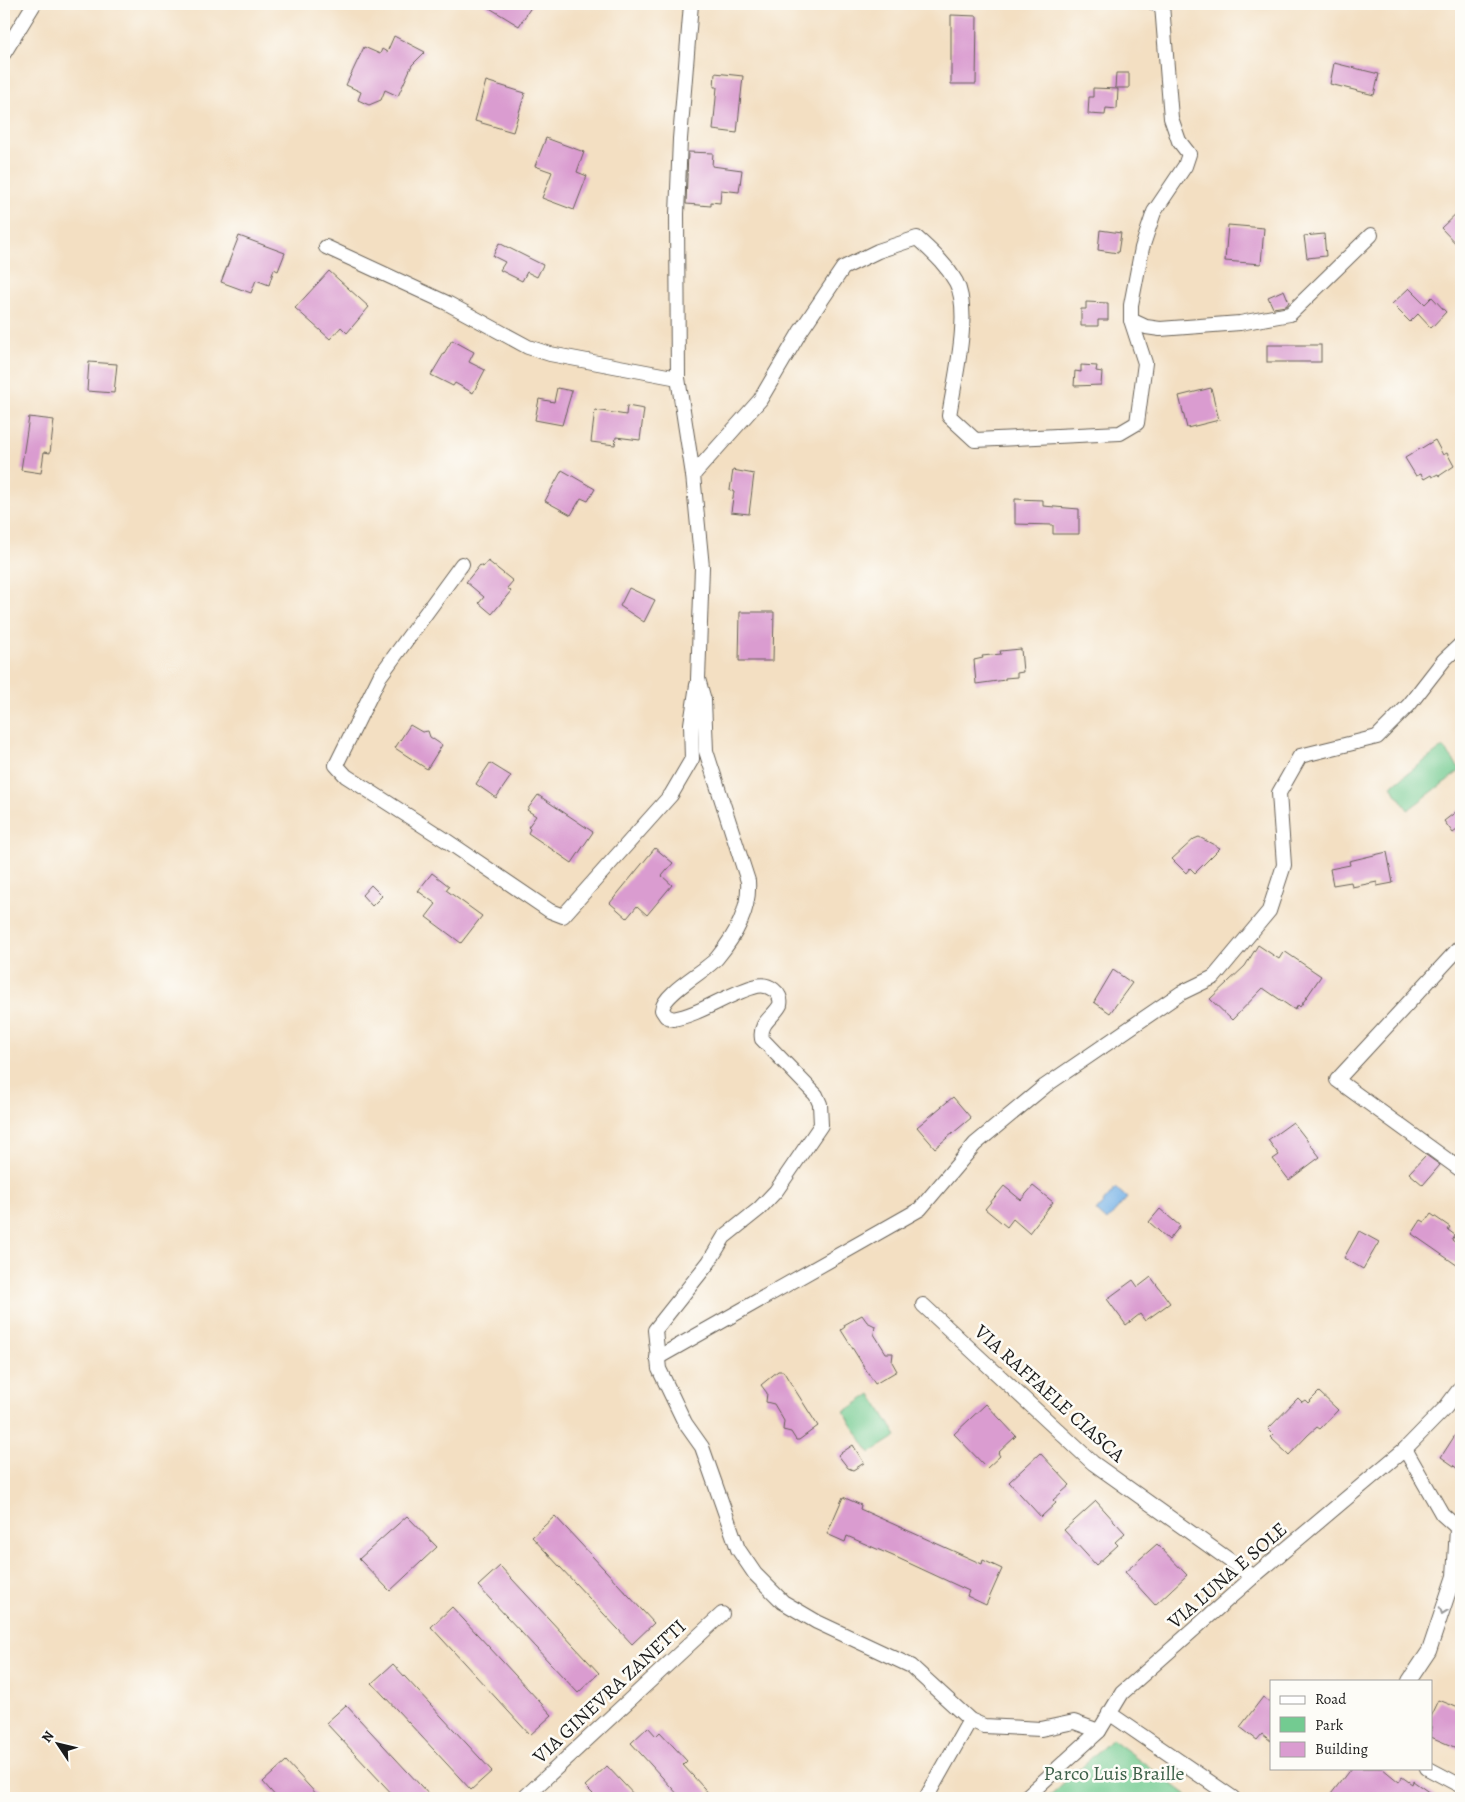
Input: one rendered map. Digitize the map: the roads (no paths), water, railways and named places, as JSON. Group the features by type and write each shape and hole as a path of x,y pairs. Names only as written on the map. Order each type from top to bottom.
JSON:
{"street":[{"path":"4,53 34,4"},
{"path":"462,564 380,676 336,765 346,776 444,839 550,911 563,916 671,795 692,759 691,724 698,679 702,568 693,475 678,378 677,214 680,139 691,4"},
{"path":"693,475 760,400 800,332 843,268 878,251 918,238 941,259 957,283 964,319 950,416 974,440 1120,432 1137,423 1145,363 1131,320 1130,305 1142,248 1154,212 1185,166 1189,154 1178,141 1171,118 1162,5 1155,4"},
{"path":"1131,320 1146,327 1160,329 1240,323 1290,314 1371,235"},
{"path":"326,247 447,303 528,347 550,354 678,378"},
{"path":"658,1358 920,1209 975,1144 1045,1086 1181,993 1214,976 1270,911 1284,865 1279,793 1300,756 1377,737 1409,705 1444,660 1461,644"},
{"path":"698,679 704,700 706,751 748,881 749,898 741,922 716,959 666,999 662,1010 669,1018 676,1019 757,986 775,991 779,996 780,1005 763,1024 762,1039 816,1095 822,1114 816,1134 776,1191 759,1209 724,1237 709,1262 664,1316 655,1330 659,1369 685,1423 702,1447 738,1549 755,1574 784,1602 817,1622 911,1666 970,1720 984,1726 1041,1729 1074,1722 1099,1730"},
{"path":"1461,946 1337,1080 1461,1170"},
{"name":"VIA RAFFAELE CIASCA","path":"923,1305 1093,1463 1253,1577"},
{"name":"VIA LUNA E SOLE","path":"1026,1798 1099,1730 1122,1693 1253,1577 1406,1449 1446,1407 1461,1387"},
{"path":"1406,1449 1442,1514 1459,1530 1454,1576 1429,1651 1410,1680"},
{"name":"VIA GINEVRA ZANETTI","path":"524,1798 722,1614"},
{"path":"1109,1713 1233,1798"},
{"path":"926,1798 970,1720"},
{"path":"1431,1770 1461,1786"}],"water":[{"path":"1116,1188 1127,1198 1107,1221 1096,1211"}],"park label":[{"name":"Parco Luis Braille","path":"1114,1773"}]}
